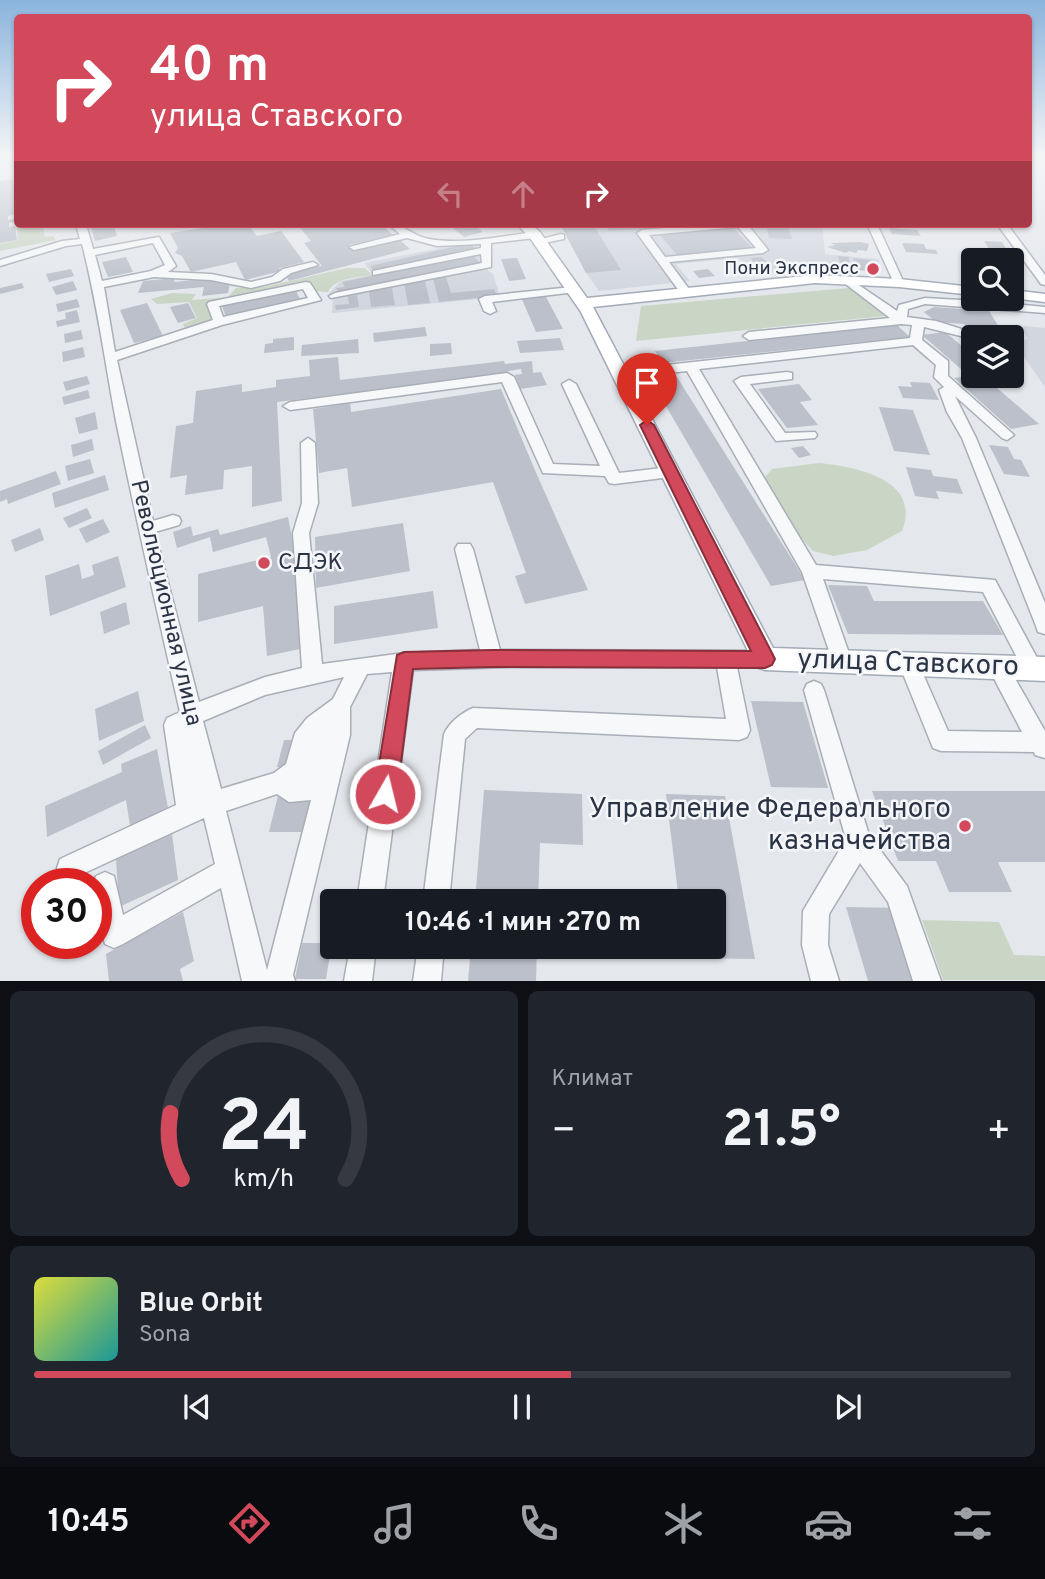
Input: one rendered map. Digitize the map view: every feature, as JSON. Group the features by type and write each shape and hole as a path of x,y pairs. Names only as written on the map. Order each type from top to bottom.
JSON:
{"main road":[{"path":"520,231 537,238 578,297 621,374 765,659"},
{"path":"578,297 686,293 815,279 961,289"},
{"path":"1024,295 1045,298"},
{"name":"улица Ставского","path":"765,659 1039,669"}],"street":[{"name":"Революционная улица","path":"82,228 98,285 110,358 146,529 256,981"},
{"path":"398,228 406,235 435,245 486,246"},
{"path":"686,293 642,233 704,228"},
{"path":"662,260 763,250 745,228"},
{"path":"874,228 899,283"},
{"path":"1006,228 1045,282"},
{"path":"377,273 486,246 520,231"},
{"path":"354,247 406,235"},
{"path":"537,238 561,237"},
{"path":"0,254 65,243 88,247 156,239 171,266 154,274 98,285"},
{"path":"0,263 65,243"},
{"path":"335,296 487,265 486,246"},
{"path":"154,274 211,277 251,285 276,279 287,271 313,265"},
{"path":"847,280 901,320"},
{"path":"110,358 219,322 315,300 306,285 214,304 219,322"},
{"path":"490,311 485,299 578,297"},
{"path":"901,320 903,307 926,301 961,302"},
{"path":"1024,307 1045,310"},
{"path":"748,336 901,320 936,324 961,331"},
{"path":"916,341 918,324"},
{"path":"621,374 916,341 943,364 941,377 1007,435"},
{"path":"691,367 811,571 842,662"},
{"path":"788,376 741,381 781,438 810,435"},
{"path":"290,406 507,377 548,469 611,471"},
{"path":"569,384 614,479 671,472"},
{"path":"946,390 954,412 969,438 1045,626"},
{"path":"308,443 310,503 301,533 313,675"},
{"path":"146,529 173,522"},
{"path":"464,549 492,658"},
{"path":"811,571 989,585 1039,669"},
{"name":"улица Ставского","path":"191,716 258,688 361,665 492,658 765,659"},
{"path":"437,889 455,734 474,718 739,730 726,659"},
{"path":"372,889 404,661"},
{"path":"909,664 941,741 1042,747"},
{"path":"281,981 279,975 339,735 340,706 361,665"},
{"path":"998,667 1042,747"},
{"path":"814,690 859,841 898,895 928,981"},
{"path":"69,868 189,811 281,782 289,791 307,790 318,740 315,724 340,706"},
{"path":"189,811 175,725 191,716"},
{"path":"825,981 815,945 816,911 859,841"},
{"path":"112,924 114,935 229,870"},
{"path":"427,981 430,959"}],"shaded area":[{"path":"562,228 822,228 825,254 878,259 880,262 875,262 879,273 835,267 754,274 738,258 676,264 690,281 599,291 586,273"},
{"path":"472,242 483,252 485,268 493,274 500,297 332,313 333,299 329,293 341,281 373,275 364,263"},
{"path":"1024,326 1045,328 1045,387 1024,357 1024,341 1028,338 1024,333"}],"green space":[{"path":"16,228 43,228 45,237 54,236 55,240 0,251 0,244 18,240"},
{"path":"347,268 365,268 372,275 341,281 328,292 290,289 226,302 218,308 222,313 203,326 186,331 183,324 197,318 189,302 157,304 151,299 172,293 196,294 192,300 228,297 236,288 264,287"},
{"path":"849,288 885,316 636,341 641,306"},
{"path":"819,463 868,473 895,488 903,499 906,514 902,531 867,550 833,556 813,551 800,537 765,477 772,469"},
{"path":"922,920 999,922 1014,955 1045,956 1045,980 943,980"}],"building":[{"path":"0,201 14,201 14,215 8,216 8,220 14,219 14,222 9,223 9,227 15,228 17,240 0,243"},
{"path":"91,228 114,228 117,236 95,241"},
{"path":"203,228 251,228 257,236 281,231 304,262 245,280 236,262 191,272 182,256 175,253 178,248 170,233"},
{"path":"300,228 385,228 393,235 348,245 353,250 400,240 410,249 289,281 285,274 322,266 304,243 311,241"},
{"path":"453,228 478,228 483,232 464,237"},
{"path":"562,228 595,228 621,270 586,273"},
{"path":"607,228 655,228 609,231"},
{"path":"767,228 788,228 792,239 769,238"},
{"path":"889,228 917,230 921,236 892,234"},
{"path":"734,229 753,249 677,255 660,235"},
{"path":"984,241 1002,242 1006,248 988,248"},
{"path":"470,243 476,250 373,271 370,266"},
{"path":"831,243 869,244 867,251 846,253 827,247 835,245"},
{"path":"902,243 924,244 926,249 936,250 938,254 906,252"},
{"path":"473,255 481,264 339,293 336,288 345,287 342,282"},
{"path":"838,256 849,257 849,268 842,268"},
{"path":"126,257 133,272 108,277 102,262"},
{"path":"761,257 772,267 760,269 750,258"},
{"path":"517,258 526,279 509,281 501,259"},
{"path":"853,258 870,260 874,271 857,270"},
{"path":"71,269 74,276 49,282 46,274"},
{"path":"708,269 715,276 699,278 693,271"},
{"path":"446,277 451,293 494,289 497,296 439,302 433,278"},
{"path":"175,278 174,282 204,279 230,283 228,293 202,296 204,287 138,293 143,281"},
{"path":"73,281 77,290 56,295 52,287"},
{"path":"425,281 430,303 408,305 404,283"},
{"path":"22,283 24,288 0,294 0,288"},
{"path":"392,288 395,305 371,307 369,291"},
{"path":"296,291 301,301 226,317 222,306"},
{"path":"357,295 359,307 336,310 335,305 349,304 348,296"},
{"path":"545,295 563,329 536,332 521,297"},
{"path":"77,299 80,307 58,312 56,304"},
{"path":"147,303 163,336 134,343 120,310"},
{"path":"188,303 196,318 178,323 170,307"},
{"path":"934,307 989,311 998,325 936,322 924,312"},
{"path":"77,310 80,322 57,327 56,321 66,319 65,313"},
{"path":"897,325 910,337 663,363 655,351"},
{"path":"425,327 427,336 374,342 373,333"},
{"path":"81,330 83,339 65,343 64,334"},
{"path":"945,332 961,345 961,369 922,335"},
{"path":"294,337 294,350 264,353 265,344 273,343 273,339"},
{"path":"560,338 564,350 520,353 517,341"},
{"path":"358,339 359,353 301,356 302,345"},
{"path":"451,343 452,354 430,356 430,344"},
{"path":"83,347 85,357 63,362 62,352"},
{"path":"338,357 340,380 504,361 505,364 532,361 533,373 541,372 547,385 520,389 515,375 522,374 521,369 508,371 509,374 277,402 282,501 252,507 252,466 224,470 223,489 185,495 187,475 170,478 176,426 193,423 196,391 242,384 242,392 276,387 276,380 310,376 309,360"},
{"path":"675,374 805,580 771,586 649,377"},
{"path":"87,376 90,384 66,391 63,382"},
{"path":"910,382 930,383 939,400 903,398 898,386 912,387"},
{"path":"799,384 812,400 800,402 818,425 787,428 758,389"},
{"path":"965,388 997,388 1039,424 1011,429"},
{"path":"501,389 588,590 525,604 515,576 526,573 493,482 352,507 347,468 319,473 313,409 350,403 351,412"},
{"path":"88,390 90,398 64,405 62,397"},
{"path":"879,407 913,410 930,455 894,451"},
{"path":"95,412 98,429 79,434 75,418"},
{"path":"92,439 94,450 73,457 71,445"},
{"path":"989,445 1008,447 1014,459 1021,460 1030,477 1004,474"},
{"path":"803,446 811,455 799,458 791,448"},
{"path":"90,459 94,473 68,481 65,466"},
{"path":"906,467 931,470 933,476 957,479 963,494 936,491 939,499 915,496"},
{"path":"56,471 61,484 8,504 7,499 0,502 0,491"},
{"path":"105,475 109,490 55,508 52,493"},
{"path":"87,508 92,518 69,528 63,518"},
{"path":"288,517 295,553 300,649 267,656 263,606 198,622 198,574 271,557 266,537 213,552 210,537 177,548 173,532 191,526 193,536 218,529 220,535"},
{"path":"103,519 110,532 86,543 79,529"},
{"path":"403,523 410,571 316,588 315,537"},
{"path":"40,528 44,540 15,552 11,540"},
{"path":"118,556 126,587 50,616 45,576 79,564 82,579 94,575 92,565"},
{"path":"828,585 867,586 874,601 983,601 1003,635 848,634"},
{"path":"433,591 438,628 334,644 334,606"},
{"path":"126,602 130,624 104,634 100,612"},
{"path":"138,691 144,721 99,741 95,709"},
{"path":"751,701 803,702 828,788 771,787"},
{"path":"145,725 151,738 103,765 98,751"},
{"path":"284,740 330,740 307,832 269,832 285,767 277,767"},
{"path":"157,749 168,808 130,826 126,800 47,837 45,806 122,772 121,764"},
{"path":"484,790 582,794 583,845 540,843 538,889 476,889"},
{"name":"Управление Федерального казначейства","path":"872,791 1045,791 1045,862 998,862 1012,892 949,892 936,861 898,861"},
{"path":"666,794 725,796 755,959 726,959 726,889 678,889"},
{"path":"172,834 178,880 119,907 116,859"},
{"path":"846,907 898,908 922,981 868,981"},
{"path":"183,912 194,961 180,969 183,981 109,981 107,959 112,959 112,951"},
{"path":"302,943 320,943 320,959 329,959 326,979 295,979"},
{"path":"470,959 537,959 536,981 468,981"}],"place":[{"name":"Пони Экспресс","path":"873,269"},
{"name":"СДЭК","path":"264,563"},
{"name":"Управление Федерального казначейства","path":"965,826"}],"route":[{"path":"385,794 404,661 492,658 765,659 647,425"}]}
